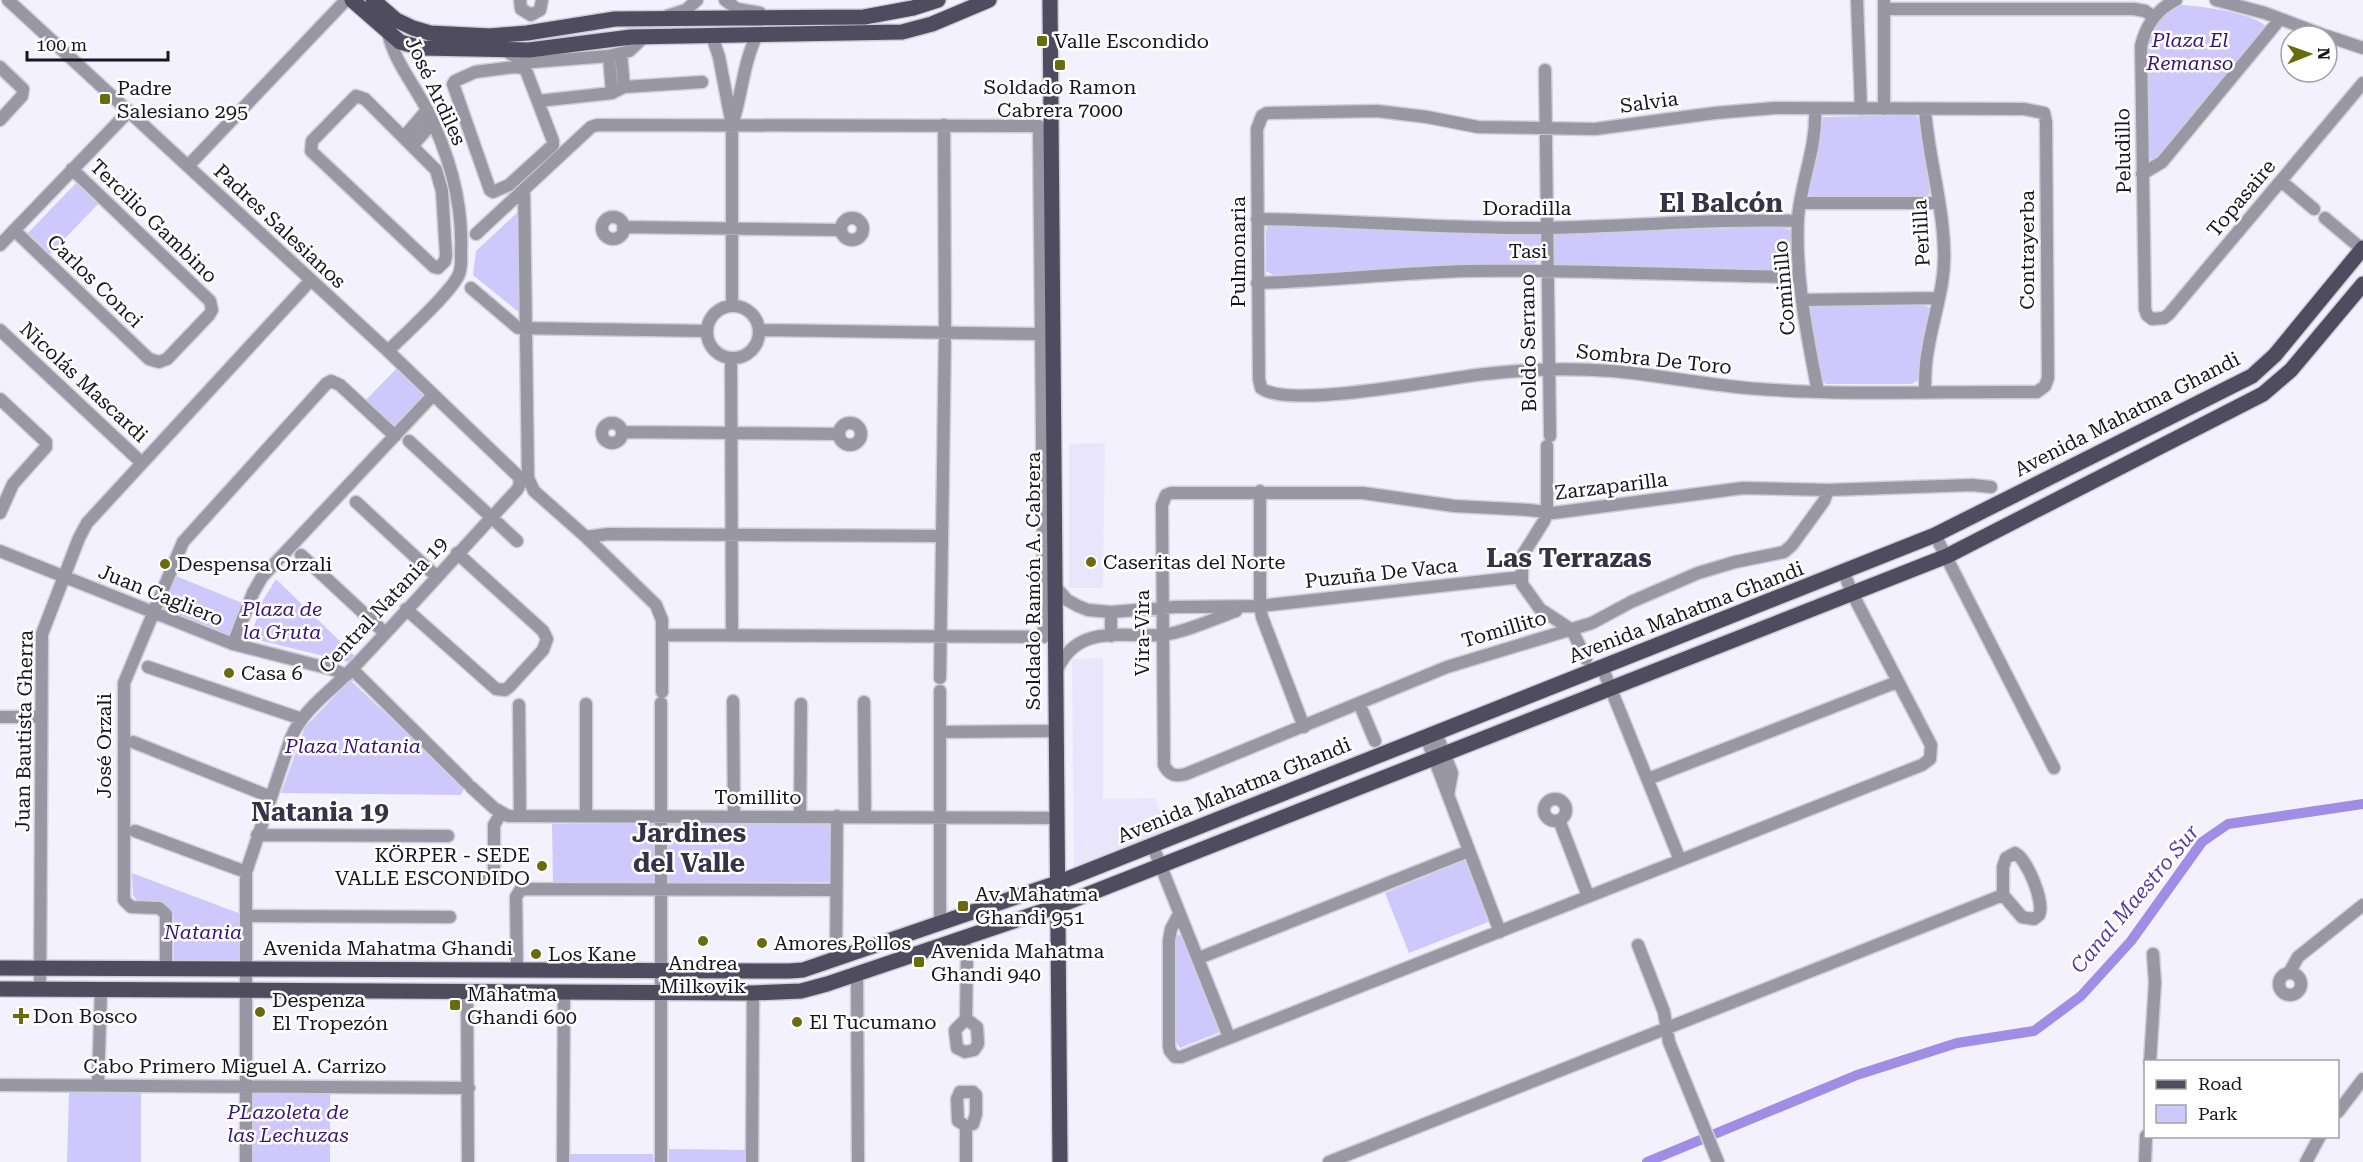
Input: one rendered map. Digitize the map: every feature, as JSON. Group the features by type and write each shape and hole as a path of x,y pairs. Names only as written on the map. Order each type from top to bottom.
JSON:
{"main road":[{"path":"352,0 388,33 404,44 422,48 506,51 644,37 902,32 932,24 989,0"},
{"path":"373,0 406,26 430,33 452,35 509,35 595,20 873,16 938,0"},
{"name":"Soldado Ramón A. Cabrera","path":"1050,0 1060,1162"},
{"name":"Avenida Mahatma Ghandi","path":"0,968 795,971 836,959 1057,883 1935,535 2252,376 2275,355 2363,249"},
{"name":"Avenida Mahatma Ghandi","path":"0,989 564,993 801,991 1058,906 1947,556 2270,388 2291,370 2363,284"}],"street":[{"name":"Padres Salesianos","path":"8,0 388,351 515,473 520,484"},
{"path":"188,166 346,0"},
{"path":"520,0 521,9 531,15 540,10 542,0"},
{"path":"661,18 686,10 697,0"},
{"path":"725,0 737,9 794,18"},
{"path":"1857,0 1861,109"},
{"path":"2216,0 2294,24"},
{"name":"Peludillo","path":"2145,309 2141,46 2154,16 2173,1"},
{"path":"1884,109 1884,5 2134,9 2145,10 2154,16"},
{"path":"2142,174 2162,162 2280,19"},
{"name":"José Ardiles","path":"388,33 394,54 427,110 445,153 457,196 462,240 459,274 449,289 388,351"},
{"path":"732,125 748,53 757,35"},
{"path":"712,36 719,57 732,125 732,306"},
{"path":"506,51 513,56 532,62 615,55 629,51 644,37"},
{"path":"2339,40 2363,48"},
{"path":"612,93 615,55"},
{"path":"615,55 624,87"},
{"path":"0,67 23,89 22,96 0,120"},
{"path":"524,68 538,101 553,145 508,185 493,192 453,88 454,81 475,72 524,68"},
{"name":"Boldo Serrano","path":"1521,577 1522,556 1545,521 1547,513 1549,370 1545,70"},
{"path":"538,101 612,93 624,87 702,82"},
{"name":"Topasaire","path":"2145,309 2147,315 2152,319 2166,317 2363,82"},
{"path":"356,96 365,99 408,141 436,170 442,191 446,255 445,261 438,268 434,267 313,155 310,146 312,141 356,96"},
{"name":"Salvia","path":"1262,116 1274,111 1368,111 1427,117 1478,127 1545,129 1612,127 1758,109 2024,109 2044,113"},
{"name":"Perlilla","path":"1925,109 1926,128 1940,203 1944,251 1939,298 1926,358 1925,391"},
{"path":"408,141 427,110"},
{"name":"Cominillo","path":"1815,110 1815,138 1802,187 1798,221 1799,277 1818,392"},
{"path":"0,245 129,111"},
{"name":"Contrayerba","path":"2044,113 2046,122 2048,378 2045,386"},
{"name":"Pulmonaria","path":"1261,388 1257,284 1257,129 1262,116"},
{"path":"408,141 433,122"},
{"path":"476,234 591,127 597,125 1039,126 1044,637 662,634"},
{"path":"940,678 945,332 944,125"},
{"name":"Tercilio Gambino","path":"72,169 210,301 212,306 209,315 167,359 159,363 149,359"},
{"path":"2281,181 2314,209"},
{"path":"524,190 528,478 534,491 586,537 656,605 662,620 661,1162"},
{"path":"1800,203 1940,203"},
{"path":"2325,218 2363,249"},
{"name":"Doradilla","path":"1257,219 1488,228 1546,228 1703,221 1798,221"},
{"path":"623,227 840,230"},
{"name":"Carlos Conci","path":"14,231 149,359"},
{"name":"Tasi","path":"1257,284 1464,271 1547,270 1799,277"},
{"name":"Juan Bautista Gherra","path":"40,989 42,634 63,577 78,538 87,523 310,281"},
{"path":"471,288 513,325 526,329 707,331"},
{"path":"1802,300 1939,298"},
{"path":"732,306 740,307 753,315 759,330 759,339 750,352 743,356 731,358 719,355 708,341 707,331 711,317 717,311 732,306"},
{"name":"Nicolás Mascardi","path":"0,330 142,463"},
{"path":"759,330 1042,334"},
{"path":"731,358 732,635"},
{"name":"Sombra De Toro","path":"1261,388 1275,395 1354,392 1481,374 1549,370 1611,371 1732,387 1818,392 2037,392 2045,386"},
{"name":"José Orzali","path":"166,968 166,914 159,908 131,907 124,900 123,688 152,612 188,535 331,381 340,385 395,436"},
{"path":"233,644 253,593 262,578 434,395"},
{"path":"0,399 46,442 44,452 13,484 0,513"},
{"path":"623,432 839,434"},
{"path":"409,441 517,541"},
{"path":"2061,471 2073,491"},
{"name":"Central Natania 19","path":"246,1162 246,872 294,731 302,719 349,672 457,553 518,490 520,484"},
{"name":"Zarzaparilla","path":"1166,495 1176,492 1260,491 1377,494 1454,506 1547,513 1743,488 1828,490 1972,485 1991,487"},
{"name":"Tomillito","path":"1167,771 1178,776 1186,774 1462,662 1572,630 1698,573 1784,552 1792,545 1824,501 1828,490"},
{"path":"1260,491 1260,606 1262,617 1304,727"},
{"name":"Vira-Vira","path":"1166,495 1162,505 1162,759 1167,771"},
{"path":"356,502 436,576"},
{"path":"586,537 608,534 942,536"},
{"path":"1935,535 2054,768"},
{"name":"Juan Cagliero","path":"0,550 233,644 349,672"},
{"path":"406,609 496,689 505,690 509,687 543,650 547,639 543,630 457,553"},
{"path":"301,555 385,633"},
{"path":"1179,914 1171,929 1169,940 1170,1052 1176,1057 1500,932 1927,762 1932,755 1930,745 1851,593 1844,573"},
{"path":"1521,577 1522,584 1534,603 1572,630 1586,659"},
{"name":"Puzuña De Vaca","path":"1246,607 1521,577"},
{"path":"1054,585 1067,600 1088,610 1111,612 1162,608 1246,607"},
{"path":"1055,674 1062,658 1088,638 1162,635 1246,607"},
{"path":"1111,612 1111,636"},
{"path":"148,667 302,719"},
{"path":"1602,668 1680,860"},
{"path":"349,672 501,813 494,825 494,879 471,880"},
{"path":"1647,779 1897,682"},
{"path":"940,691 940,922"},
{"path":"733,701 734,816"},
{"path":"864,702 865,816"},
{"path":"1359,703 1375,741"},
{"path":"586,704 586,816"},
{"path":"800,816 801,704"},
{"path":"519,705 520,816"},
{"path":"0,717 41,717"},
{"path":"940,732 1055,731"},
{"path":"1431,735 1439,755 1448,795 1500,932"},
{"path":"133,742 271,797"},
{"name":"Tomillito","path":"501,813 520,816 1056,818"},
{"path":"836,959 837,816"},
{"path":"1559,820 1588,896"},
{"path":"135,831 246,872"},
{"path":"258,835 448,836"},
{"path":"1152,844 1229,1037"},
{"path":"1199,958 1468,850"},
{"path":"2015,853 2025,861 2041,904 2039,915 2034,919 2022,917 2003,895 2003,867 2006,858 2015,853"},
{"path":"517,970 516,897 521,888 836,890"},
{"path":"1329,1162 2003,895"},
{"path":"2289,973 2304,951 2362,907"},
{"path":"247,916 450,917"},
{"path":"963,938 967,955 966,1018"},
{"path":"1638,945 1664,1012 1669,1042 1718,1162"},
{"path":"2150,1060 2155,983 2153,954"},
{"path":"857,974 858,1162"},
{"path":"98,1085 100,990"},
{"path":"467,991 468,1162"},
{"path":"563,1162 564,993"},
{"path":"753,993 753,1162"},
{"path":"2339,1109 2363,1079"},
{"name":"Cabo Primero Miguel A. Carrizo","path":"0,1085 469,1088"},
{"path":"966,1126 966,1162"},
{"path":"2145,1162 2146,1138"},
{"path":"2306,1162 2319,1138"}],"shaded area":[{"path":"1105,443 1103,588 1069,588 1069,444"},
{"path":"1103,658 1103,799 1155,798 1168,835 1074,869 1072,659"}],"green space":[{"name":"Plaza El Remanso","path":"2177,5 2211,8 2240,14 2253,18 2267,28 2154,160 2147,158 2145,44 2153,26"},
{"path":"1915,115 1921,121 1933,190 1927,196 1813,197 1809,194 1807,188 1823,117"},
{"path":"77,182 99,203 50,254 28,233"},
{"path":"519,211 521,314 473,275 476,251"},
{"path":"1279,224 1536,233 1540,236 1540,260 1532,265 1455,266 1275,276 1266,271 1266,232 1267,227"},
{"path":"1782,227 1791,230 1792,233 1792,264 1787,272 1555,265 1552,263 1550,237 1556,232"},
{"path":"1922,303 1929,308 1930,312 1920,379 1912,384 1826,384 1820,380 1808,310 1810,304"},
{"path":"398,367 427,395 394,429 365,401"},
{"path":"171,574 245,604 232,637 158,611"},
{"name":"Plaza de la Gruta","path":"276,579 357,658 352,663 250,638 263,600"},
{"name":"Plaza Natania","path":"350,680 465,787 461,795 281,793 305,727"},
{"path":"655,823 656,883 553,884 552,824"},
{"path":"667,823 830,824 830,882 667,882"},
{"path":"1466,860 1488,922 1409,953 1385,893"},
{"name":"Natania","path":"132,873 241,914 242,961 174,962 174,916 166,906 139,904 133,895"},
{"path":"1183,934 1220,1032 1180,1048 1175,1040 1175,936"},
{"name":"PLazoleta de las Lechuzas","path":"247,1085 330,1086 330,1162 246,1162"},
{"path":"69,1093 141,1093 141,1162 67,1162"},
{"path":"669,1149 747,1150 747,1162 669,1162"},
{"path":"570,1154 653,1154 653,1162 570,1162"}],"waterway":[{"name":"Canal Maestro Sur","path":"1647,1162 1857,1075 1957,1043 2034,1031 2081,996 2131,941 2202,842 2228,824 2363,804"}],"place":[{"name":"Valle Escondido","path":"1042,41"},
{"name":"Soldado Ramon Cabrera 7000","path":"1060,65"},
{"name":"Padre Salesiano 295","path":"105,99"},
{"name":"Caseritas del Norte","path":"1091,562"},
{"name":"Despensa Orzali","path":"165,564"},
{"name":"Casa 6","path":"229,673"},
{"name":"KÖRPER - SEDE VALLE ESCONDIDO","path":"542,866"},
{"name":"Av. Mahatma Ghandi 951","path":"963,906"},
{"name":"Andrea Milkovik","path":"703,941"},
{"name":"Amores Pollos","path":"762,943"},
{"name":"Los Kane","path":"536,954"},
{"name":"Avenida Mahatma Ghandi 940","path":"919,962"},
{"name":"Mahatma Ghandi 600","path":"455,1005"},
{"name":"Despenza El Tropezón","path":"260,1012"},
{"name":"Don Bosco","path":"21,1016"},
{"name":"El Tucumano","path":"797,1022"}],"district":[{"name":"El Balcón","path":"1721,203"},
{"name":"Las Terrazas","path":"1569,558"},
{"name":"Natania 19","path":"320,812"},
{"name":"Jardines del Valle","path":"689,848"}]}
